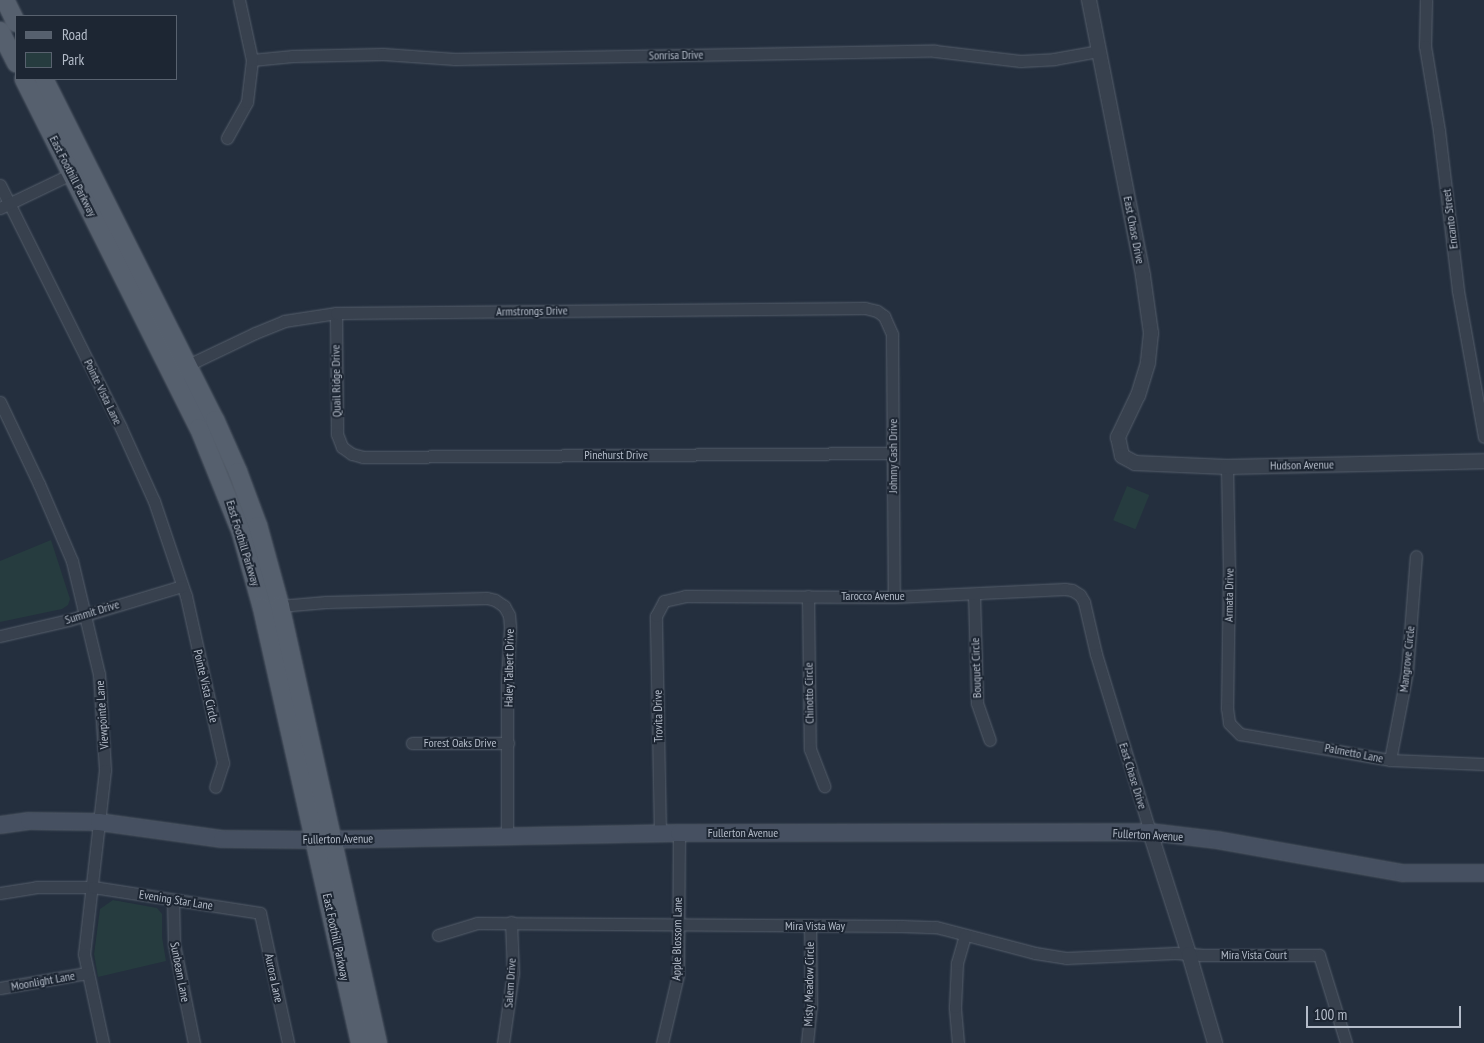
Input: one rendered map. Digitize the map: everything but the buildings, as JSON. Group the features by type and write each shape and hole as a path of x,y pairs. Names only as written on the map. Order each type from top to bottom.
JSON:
{"main road":[{"path":"5,0 15,21"},
{"path":"0,31 15,61"},
{"name":"East Foothill Parkway","path":"24,80 199,428 241,532 262,607 360,1043"},
{"name":"East Foothill Parkway","path":"45,80 188,365 238,472 258,526 280,606 378,1043"},
{"name":"Fullerton Avenue","path":"0,825 29,821 99,822 222,839 315,840 660,833 1150,832 1217,840 1403,873 1484,873"}],"street":[{"path":"227,138 247,102 252,60 239,0"},
{"name":"East Chase Drive","path":"1089,0 1143,276 1151,333 1148,363 1138,396 1118,437 1122,456"},
{"name":"Encanto Street","path":"1426,0 1425,46 1439,131 1458,292 1484,437"},
{"name":"Sonrisa Drive","path":"252,60 293,56 383,54 455,59 935,51 1020,60 1054,59 1099,51"},
{"path":"5,206 71,174"},
{"name":"Pointe Vista Lane","path":"0,185 5,206 147,485 182,586"},
{"name":"Armstrongs Drive","path":"188,365 255,333 284,322 336,313 865,308 877,311 884,316"},
{"name":"Quail Ridge Drive","path":"336,313 337,434 342,448"},
{"name":"Johnny Cash Drive","path":"884,316 892,334 894,597"},
{"name":"Viewpointe Lane","path":"0,402 40,484 72,560 100,674 105,770 84,954 103,1043"},
{"name":"Pinehurst Drive","path":"342,448 352,454 363,457 893,453"},
{"name":"Hudson Avenue","path":"1122,456 1135,463 1227,467 1484,461"},
{"name":"Armata Drive","path":"1227,467 1230,569 1226,708 1229,723"},
{"name":"Mangrove Circle","path":"1390,760 1407,672 1416,556"},
{"name":"Summit Drive","path":"0,636 86,615 182,586"},
{"name":"Pointe Vista Circle","path":"182,586 223,763 215,787"},
{"name":"Tarocco Avenue","path":"664,601 685,596 894,597 1065,589 1072,590 1080,595"},
{"name":"Bouquet Circle","path":"974,594 977,703 990,740"},
{"name":"East Chase Drive","path":"1080,595 1150,832 1190,954 1215,1043"},
{"name":"Chinotto Circle","path":"808,596 810,749 824,786"},
{"name":"Haley Talbert Drive","path":"280,606 326,602 486,598 495,600 504,606 509,615 510,627 507,683 507,836"},
{"name":"Trovita Drive","path":"660,833 656,616 664,601"},
{"name":"Palmetto Lane","path":"1229,723 1240,734 1390,760 1484,764"},
{"name":"Forest Oaks Drive","path":"412,743 508,743"},
{"name":"Apple Blossom Lane","path":"662,1043 678,975 679,833"},
{"name":"Evening Star Lane","path":"0,893 36,887 93,887 260,913"},
{"name":"Sunbeam Lane","path":"173,900 174,944 194,1043"},
{"name":"Aurora Lane","path":"260,913 288,1043"},
{"name":"Mira Vista Way","path":"438,935 477,923 511,922 678,926 936,927 1035,953 1066,958 1175,952 1190,954"},
{"name":"Salem Drive","path":"503,1043 513,973 511,922"},
{"name":"Misty Meadow Circle","path":"806,1043 810,1004 810,926"},
{"path":"958,1043 955,1007 957,963 966,936"},
{"name":"Mira Vista Court","path":"1190,954 1319,955 1346,1043"},
{"name":"Moonlight Lane","path":"0,988 87,973"}],"green space":[{"path":"1127,486 1149,495 1135,529 1113,520"},
{"path":"51,540 70,599 68,605 62,609 0,622 0,561"},
{"path":"113,900 157,908 162,914 162,937 166,961 98,977 94,954 100,909"}]}
